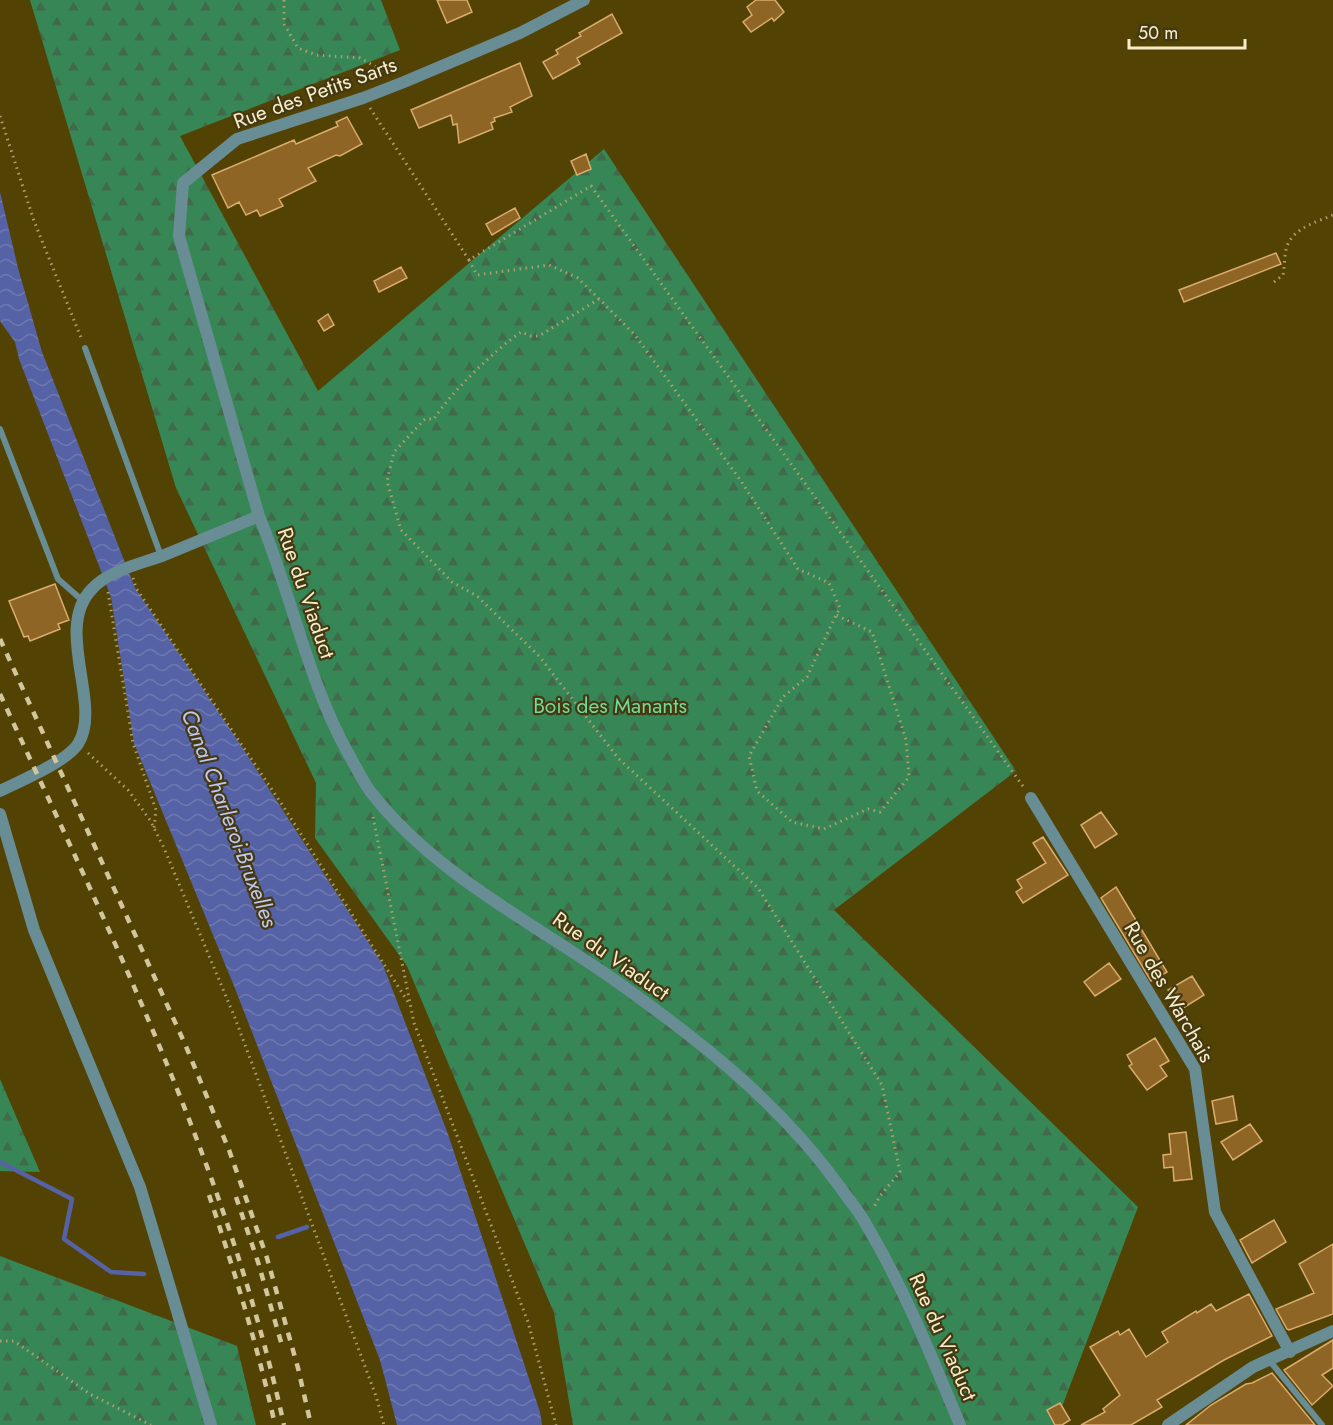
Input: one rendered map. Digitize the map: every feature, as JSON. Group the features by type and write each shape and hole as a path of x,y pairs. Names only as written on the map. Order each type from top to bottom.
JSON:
{"street":[{"name":"Rue des Petits Sarts","path":"260,516 179,236 183,183 237,139 363,98 404,82 520,33 585,0"},
{"path":"0,792 64,757 78,744 84,727 85,710 76,628 83,601 91,589 102,580 129,568 260,516"},
{"name":"Rue du Viaduct","path":"260,516 273,548 303,648 328,713 368,788 396,823 425,849 475,888 612,978 723,1062 782,1116 829,1171 866,1223 927,1343 960,1425"},
{"name":"Rue des Warchais","path":"1031,798 1195,1069 1215,1212 1290,1352"},
{"path":"0,814 34,930 140,1187 211,1425"},
{"path":"1168,1425 1254,1367 1333,1331"}],"lane":[{"path":"86,348 161,556"},
{"path":"0,429 58,579 83,601"},
{"path":"1269,1360 1322,1425"}],"path":[{"path":"284,0 284,24 298,48 316,55 360,58 404,82"},
{"path":"363,98 477,275 549,265 578,278 635,335 741,481 798,569 829,583 840,608 836,615 807,677 783,697 749,756 757,791 792,822 824,829 868,809 880,812 909,777 906,740 872,632 836,615"},
{"path":"0,116 34,221 86,348"},
{"path":"469,260 591,186 1031,798"},
{"path":"1274,282 1283,275 1287,247 1294,234 1314,222 1333,215"},
{"path":"599,299 539,336 521,332 508,341 444,404 434,420 425,418 394,452 387,482 401,530 452,582 477,596 540,657 618,758 759,888 882,1085 900,1172 880,1196 866,1223"},
{"path":"136,588 283,806 411,1006"},
{"path":"110,597 133,743 156,810 154,829"},
{"path":"78,744 128,790 164,848 235,1018 376,1396 384,1425"},
{"path":"372,811 414,1023 528,1322 556,1425"},
{"path":"0,1341 14,1341 90,1394 151,1425"}],"green space":[{"name":"Bois des Manants","path":"30,0 381,0 400,50 180,136 318,391 604,149 1016,771 834,910 1138,1207 1055,1425 573,1425 554,1313 407,966 315,838 316,783 176,488"},
{"path":"0,1079 40,1172 0,1171"},
{"path":"0,1256 237,1346 256,1425 0,1425"}],"water":[{"name":"Canal Charleroi-Bruxelles","path":"0,192 18,268 42,352 135,588 240,744 383,965 448,1134 540,1412 542,1425 397,1425 380,1360 234,986 134,743 111,597 19,359 15,342 0,321"}],"building":[{"path":"437,0 467,0 472,12 447,23"},
{"path":"756,0 775,0 784,12 774,21 772,18 751,32 743,22 752,15 747,7"},
{"path":"612,14 622,33 577,58 580,64 553,79 543,62 558,54 556,50 581,36 579,33"},
{"path":"520,63 532,96 510,107 512,112 494,118 495,121 491,123 493,129 459,143 457,124 453,125 451,115 419,128 411,110"},
{"path":"347,117 362,144 340,156 336,155 308,168 316,181 279,199 283,206 260,216 257,210 246,215 239,202 228,208 212,175 294,140 296,144 338,126 336,122"},
{"path":"586,154 591,169 577,175 571,161"},
{"path":"515,208 520,218 492,235 486,224"},
{"path":"1276,253 1281,264 1184,302 1179,290"},
{"path":"401,267 407,278 379,292 374,281"},
{"path":"328,314 334,325 324,331 318,321"},
{"path":"55,584 69,620 58,624 60,629 30,641 28,636 24,637 9,601"},
{"path":"1101,812 1117,834 1095,848 1081,825"},
{"path":"1043,837 1068,875 1023,903 1016,892 1022,888 1017,880 1046,863 1033,843"},
{"path":"1116,887 1167,972 1151,981 1101,898"},
{"path":"1109,963 1121,979 1095,996 1084,982"},
{"path":"1192,976 1204,995 1180,1010 1168,990"},
{"path":"1155,1038 1169,1061 1160,1066 1167,1076 1147,1090 1129,1066 1132,1064 1127,1055"},
{"path":"1233,1096 1237,1120 1216,1124 1212,1101"},
{"path":"1250,1124 1262,1141 1233,1160 1221,1142"},
{"path":"1186,1132 1192,1179 1174,1181 1173,1167 1164,1168 1163,1155 1171,1154 1169,1134"},
{"path":"1274,1220 1286,1242 1252,1263 1240,1240"},
{"path":"1333,1244 1333,1314 1287,1329 1276,1309 1314,1293 1299,1264"},
{"path":"1249,1294 1272,1336 1224,1360 1157,1400 1162,1407 1131,1425 1081,1425 1105,1412 1103,1409 1120,1395 1090,1347 1118,1331 1120,1335 1129,1329 1146,1357 1168,1342 1162,1332 1196,1311 1197,1313 1211,1304 1216,1311"},
{"path":"1333,1340 1333,1368 1322,1375 1333,1386 1312,1405 1284,1370"},
{"path":"1272,1373 1315,1425 1186,1425 1211,1405 1246,1384"},
{"path":"1060,1403 1070,1420 1062,1425 1055,1425 1047,1410"}],"waterway":[{"path":"0,1162 72,1199 64,1239 111,1272 144,1274"},
{"path":"278,1237 307,1227"}],"railway":[{"path":"0,639 185,1044 229,1150 267,1258 298,1368 311,1425"},
{"path":"0,694 123,962 198,1143 231,1235 260,1329 284,1425"},
{"path":"209,1195 245,1309 275,1425"},
{"path":"236,1197 258,1262 283,1349"}]}
